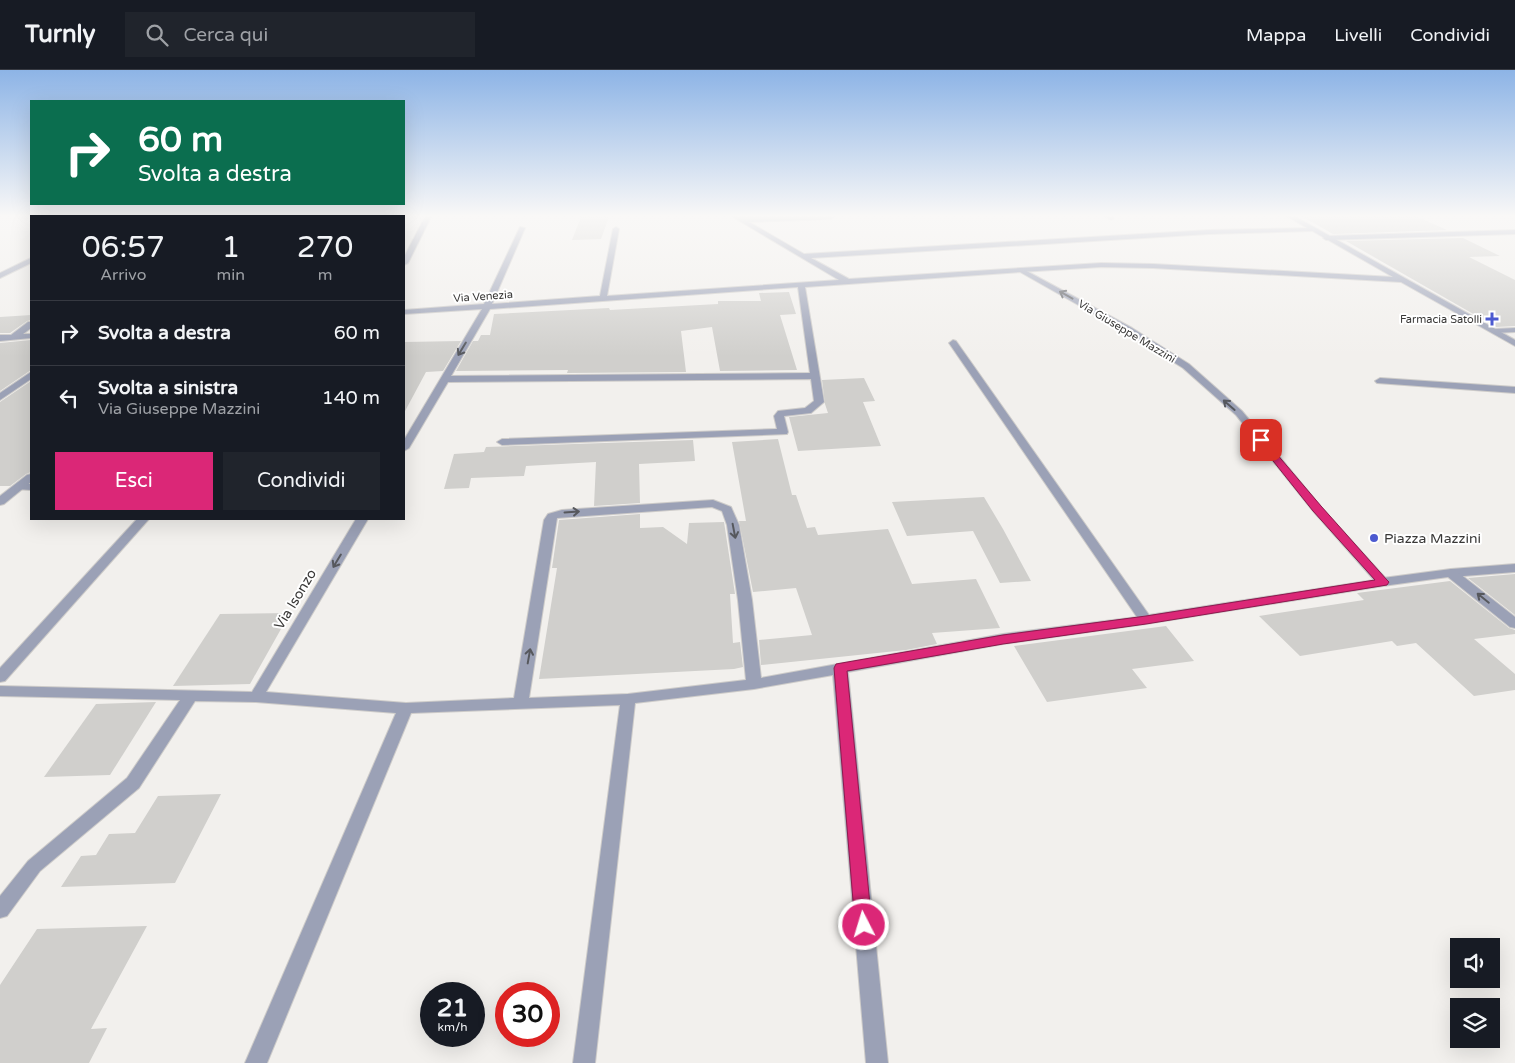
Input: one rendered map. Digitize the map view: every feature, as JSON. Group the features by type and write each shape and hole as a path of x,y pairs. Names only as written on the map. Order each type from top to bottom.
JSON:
{"street":[{"path":"0,276 25,263"},
{"path":"405,446 487,307 506,263"},
{"path":"603,299 610,263"},
{"path":"816,263 848,282"},
{"path":"1372,263 1515,343"},
{"name":"Via Venezia","path":"405,312 1101,266 1153,266 1403,280"},
{"name":"Via Giuseppe Mazzini","path":"1021,270 1129,330 1186,366 1239,413 1317,509 1383,582"},
{"path":"502,442 783,432 779,416 781,413 808,411 819,402 802,285"},
{"path":"13,336 30,325"},
{"path":"1494,331 1515,330"},
{"path":"0,338 30,336"},
{"path":"953,343 1146,620"},
{"path":"0,397 30,376"},
{"path":"444,379 815,376"},
{"path":"1380,381 1515,390"},
{"path":"0,502 30,478"},
{"path":"19,487 30,487"},
{"path":"521,704 550,520 552,516 562,513 714,503 727,509 733,525 745,600 754,684"},
{"path":"0,677 142,520"},
{"name":"Via Isonzo","path":"256,697 361,520"},
{"path":"0,691 256,697 406,708 628,699 754,684 1003,639 1146,620 1383,582 1451,573 1515,568"},
{"path":"1451,573 1515,624"},
{"path":"840,668 876,1063"},
{"path":"0,910 34,866 133,783 191,696"},
{"path":"584,1063 628,699"},
{"path":"256,1063 406,708"}],"building":[{"path":"1385,263 1482,263 1515,280 1515,326 1496,327"},
{"path":"789,292 796,314 780,315 797,370 720,371 712,327 681,331 686,372 567,373 568,370 456,371 473,341 478,341 481,335 490,335 494,314 718,304 718,301 761,301 759,293"},
{"path":"30,315 30,320 10,333 0,333 0,317"},
{"path":"30,340 30,371 0,391 0,343"},
{"path":"461,341 443,371 426,372 405,411 405,342"},
{"path":"864,378 875,401 863,402 881,446 798,451 789,417 828,413 822,380"},
{"path":"30,382 30,472 10,486 0,486 0,402"},
{"path":"778,439 792,495 796,495 807,528 815,527 818,535 888,529 912,584 976,579 1000,628 932,633 937,644 906,650 761,665 759,640 812,635 796,588 753,592 739,521 746,521 732,442"},
{"path":"693,440 695,461 639,464 640,503 594,506 596,462 526,466 524,476 471,478 469,488 444,489 454,454 484,452 486,447"},
{"path":"984,497 1031,581 1000,583 973,531 907,536 892,502"},
{"path":"640,514 640,528 663,527 687,544 689,523 724,522 735,594 730,594 733,643 740,642 743,667 539,679 557,568 552,568 559,520"},
{"path":"1515,574 1515,615 1468,578"},
{"path":"1450,581 1509,628 1515,630 1515,634 1474,639 1515,674 1515,690 1474,696 1416,643 1397,646 1392,641 1300,656 1259,616 1364,600 1357,593"},
{"path":"290,613 250,684 173,686 220,614"},
{"path":"1166,626 1194,661 1132,669 1147,688 1047,702 1014,646"},
{"path":"156,702 110,775 44,777 96,704"},
{"path":"221,794 175,883 61,887 81,856 96,855 109,834 135,833 158,796"},
{"path":"147,926 91,1029 107,1028 89,1063 0,1063 0,985 37,929"}],"place":[{"name":"Farmacia Satolli","path":"1492,319"},
{"name":"Piazza Mazzini","path":"1374,538"}],"route":[{"path":"864,925 840,668 1003,639 1146,620 1383,582 1317,509 1261,440"}]}
